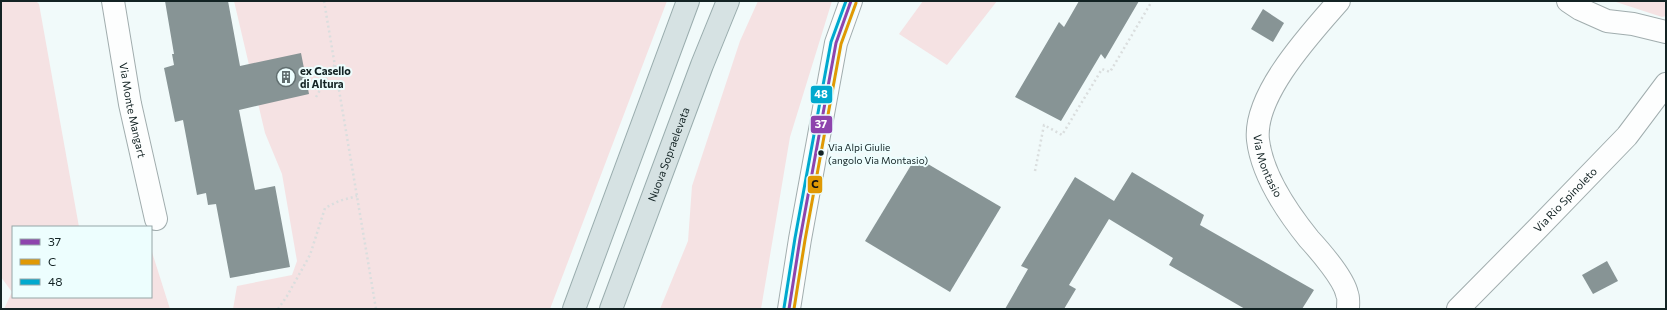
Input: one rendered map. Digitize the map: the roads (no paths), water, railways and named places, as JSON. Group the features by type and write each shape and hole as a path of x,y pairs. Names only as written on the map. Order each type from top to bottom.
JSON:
{"highway":[{"path":"574,309 688,1"},
{"name":"Nuova Sopraelevata","path":"611,309 702,65 728,1"}],"street":[{"name":"Via Monte Mangart","path":"113,1 130,104 156,219"},
{"path":"789,309 801,231 835,51 851,1"},
{"name":"Via Montasio","path":"1339,1 1312,33 1276,82 1261,115 1258,140 1267,174 1283,205 1330,264 1347,293 1348,309"},
{"path":"1568,1 1580,10 1607,20 1633,24 1666,32"},
{"name":"Via Rio Spinoleto","path":"1458,309 1627,136 1666,84"}],"place":[{"name":"ex Casello di Altura","path":"286,77"},
{"name":"Via Alpi Giulie (angolo Via Montasio)","path":"821,153"}]}
